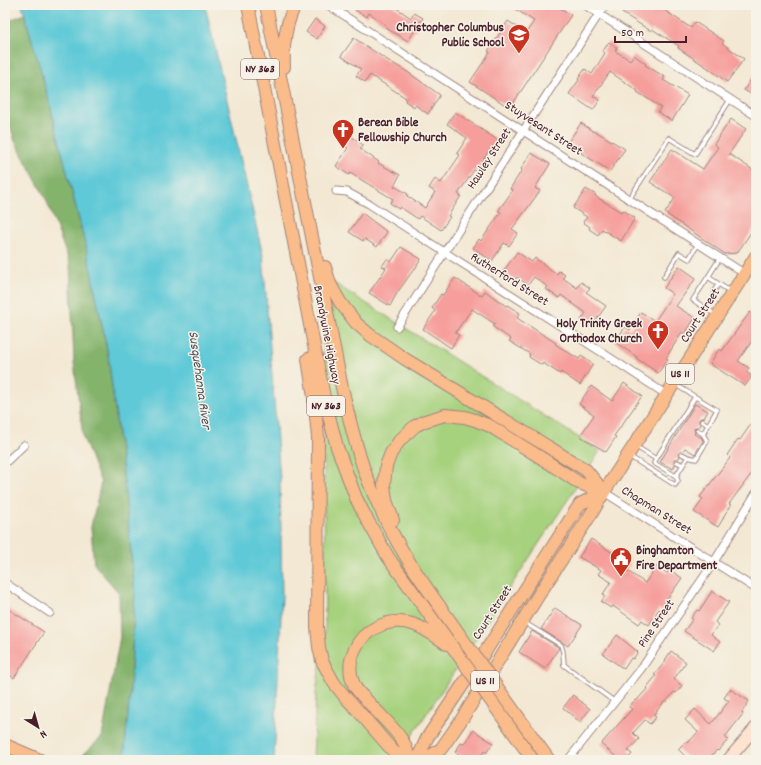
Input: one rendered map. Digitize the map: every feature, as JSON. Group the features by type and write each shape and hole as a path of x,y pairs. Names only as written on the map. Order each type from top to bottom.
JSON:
{"main road":[{"name":"Brandywine Highway","path":"248,5 324,397 337,447 356,498 388,557 533,760"},
{"name":"Brandywine Highway","path":"266,5 348,417 372,491 407,559 549,760"},
{"path":"288,114 284,65 284,37 295,5"},
{"path":"306,204 330,284 340,302 356,323 370,335 405,359 586,470 604,492"},
{"name":"Court Street","path":"424,760 441,749 462,719 522,621 756,256"},
{"path":"303,292 308,355 318,436 317,627 322,661 334,683 346,698 393,751 405,760"},
{"path":"427,588 396,527 388,505 385,490 385,471 391,453 403,436 420,423 445,415 465,417 475,420 490,426 579,483 604,492"},
{"name":"Court Street","path":"417,760 427,738 485,652 580,504 604,492"},
{"path":"410,760 403,741 355,686 350,674 350,665 355,647 360,640 376,627 398,621 408,622 422,627 454,649"},
{"path":"5,745 40,760"}],"street":[{"name":"Stuyvesant Street","path":"328,5 524,130 745,274"},
{"path":"585,5 756,116"},
{"name":"Hawley Street","path":"397,327 444,252 605,5"},
{"name":"Rutherford Street","path":"336,191 347,192 369,204 667,395"},
{"path":"5,463 24,445"},
{"name":"Chapman Street","path":"604,492 756,589"},
{"name":"Pine Street","path":"568,760 641,669 714,562 756,494"},
{"path":"5,583 50,613"},
{"path":"728,760 756,727"}],"lane":[{"path":"629,199 669,138 695,154 731,99"},
{"path":"664,277 679,253 689,260 698,244"},
{"path":"718,316 705,305 693,300 720,258"},
{"path":"708,277 732,293"},
{"path":"714,291 718,284"},
{"path":"674,383 717,410 703,434"},
{"path":"631,450 675,485 678,481 676,476 654,463 660,452 667,445 695,397"},
{"path":"702,421 708,425"},
{"path":"682,454 696,459 707,441 703,434 697,430"},
{"path":"631,450 656,458"},
{"path":"660,452 664,455"},
{"path":"676,476 688,457"},
{"path":"677,462 683,465"},
{"path":"522,621 561,645 564,666 615,702"}],"green space":[{"path":"25,14 46,89 86,247 108,354 124,481 135,594 130,691 124,760 84,760 81,757 102,737 120,637 119,593 94,564 91,527 101,483 83,437 74,362 70,264 46,199 15,141 5,109 5,22"},
{"path":"323,276 600,451 396,760 313,760 316,693 325,632"}],"water":[{"name":"Susquehanna River","path":"22,5 205,5 263,256 280,479 282,596 274,760 124,760 130,691 135,594 124,481 108,354 86,247 46,89"}],"building":[{"path":"357,5 392,5 411,18 414,13 423,18 408,41 385,27 386,25 369,13 367,17 355,10 358,6"},
{"path":"509,5 556,5 571,15 510,108 470,82 508,21 526,33 534,21"},
{"path":"626,5 660,5 665,8 664,10 691,28 695,22 724,41 722,43 744,59 727,82 678,48 679,46 622,13"},
{"path":"315,19 325,26 317,39 306,32"},
{"path":"354,38 406,71 440,95 428,114 415,105 414,107 405,101 406,98 370,75 365,82 356,76 361,69 341,56"},
{"path":"609,42 617,48 615,51 630,60 634,55 646,64 645,65 665,77 663,80 688,95 672,121 658,112 661,107 637,92 638,91 610,72 593,96 600,100 593,110 569,94 585,69 592,74 605,53 603,51"},
{"path":"756,72 756,97 744,90"},
{"path":"455,112 499,141 490,153 488,152 476,171 474,170 458,194 461,196 441,230 420,216 418,219 400,207 399,209 390,203 393,199 350,173 349,175 336,166 348,148 344,146 351,136 363,145 360,149 379,162 378,163 400,175 394,186 408,194 407,196 425,208 435,192 429,188 435,179 441,183 460,155 457,153 467,138 447,124"},
{"path":"731,119 746,129 729,154 756,172 756,225 737,253 725,254 665,213 675,198 650,182 672,149 703,169 718,147 714,144"},
{"path":"581,123 625,149 610,171 581,153 582,152 568,142"},
{"path":"531,153 550,164 535,188 540,191 512,229 518,233 509,246 504,243 492,261 473,248 479,239 481,241 501,212 498,211 513,190 510,189"},
{"path":"586,189 621,212 623,210 635,218 621,241 602,229 598,235 589,229 590,227 583,222 587,217 573,208"},
{"path":"362,213 387,232 377,247 365,239 363,241 349,232"},
{"path":"401,247 421,259 397,293 390,306 369,293 386,268 382,266 387,259 391,262"},
{"path":"517,252 532,262 535,258 557,274 559,271 565,275 563,278 577,288 581,282 590,288 586,292 606,306 591,327 581,320 586,313 561,295 559,298 546,289 548,287 534,277 528,285 517,277 514,280 503,272"},
{"path":"679,266 696,278 676,306 695,318 685,334 682,332 666,358 668,359 658,373 615,342 625,327 630,330 641,312 655,321 673,294 664,288"},
{"path":"455,278 482,296 485,291 506,306 507,305 520,313 517,318 556,343 555,344 579,359 581,356 593,364 580,385 561,372 560,374 543,363 542,365 529,357 530,354 509,341 511,339 493,327 495,324 472,309 455,333 459,335 451,348 423,329 435,311 432,308 441,294 443,295"},
{"path":"750,312 756,316 756,335 738,361 749,368 746,372 752,376 745,386 710,364 719,349 722,351"},
{"path":"624,383 642,396 614,436 616,437 606,452 580,436 594,415 579,404 591,386 612,401"},
{"path":"695,404 708,411 704,418 699,420 699,427 694,429 694,434 702,438 703,441 695,454 685,448 680,452 678,459 674,460 675,465 673,469 660,462"},
{"path":"756,417 756,469 729,504 731,505 718,527 694,512 703,499 700,497 730,458 727,455 738,439 740,440"},
{"name":"Binghamton Fire Department","path":"591,539 630,564 626,570 645,583 657,566 667,573 670,570 682,578 668,598 670,599 662,611 659,609 649,625 642,620 639,624 613,606 611,608 601,602 605,596 603,594 611,582 598,574 601,570 579,557"},
{"path":"712,591 729,602 715,622 718,625 711,635 720,642 714,651 684,631 693,619 691,618 697,610 699,611"},
{"path":"5,607 44,632 14,678 5,672"},
{"path":"555,608 582,625 568,646 541,629"},
{"path":"532,631 559,648 545,669 519,652"},
{"path":"617,635 638,652 633,659 631,658 624,669 603,654"},
{"path":"671,651 686,662 674,679 682,686 676,693 674,692 666,702 665,701 653,715 656,717 650,724 645,720 633,733 639,739 628,751 632,754 627,760 620,760 601,744 632,709 629,707 648,688 647,687 656,676 654,675 666,661 665,660"},
{"path":"730,689 749,701 742,712 743,714 725,737 728,740 707,760 689,760 678,749 686,741 688,743 698,732 685,720 695,709 711,724 729,701 724,698"},
{"path":"573,695 590,709 580,722 563,708"},
{"path":"473,730 493,743 486,753 484,751 479,760 468,760 455,752 461,743 464,744"}],"place":[{"name":"Christopher Columbus Public School","path":"519,54"},
{"name":"Berean Bible Fellowship Church","path":"343,150"},
{"name":"Holy Trinity Greek Orthodox Church","path":"658,350"},
{"name":"Binghamton Fire Department","path":"621,578"}]}
